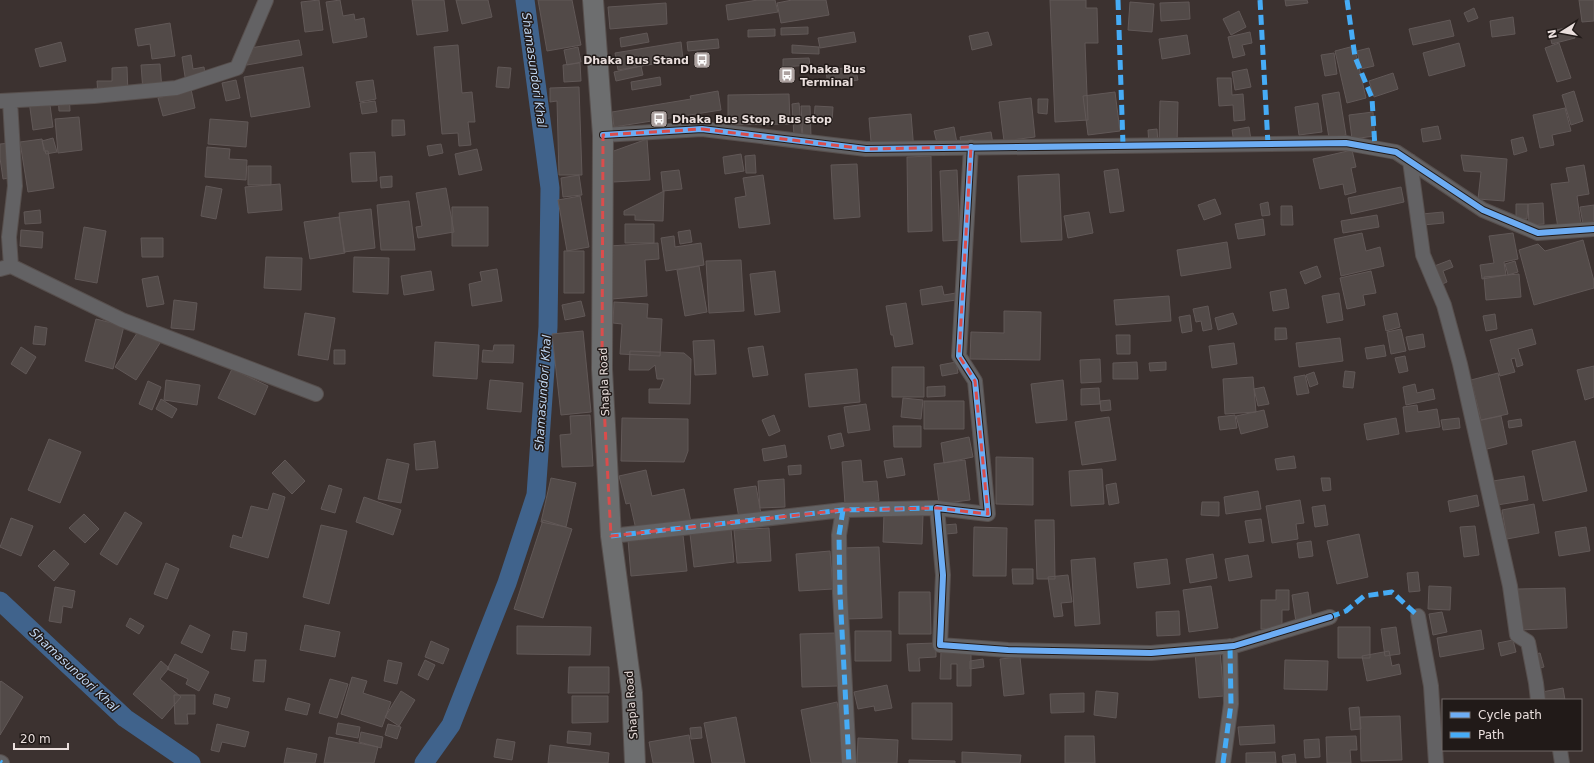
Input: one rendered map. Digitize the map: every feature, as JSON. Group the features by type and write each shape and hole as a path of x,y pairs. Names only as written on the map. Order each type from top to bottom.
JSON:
{"street":[{"path":"266,0 237,68 176,88 94,96 5,101 16,186 5,268 122,320 316,394"},
{"name":"Shapla Road","path":"593,0 603,135 602,369 611,536 632,693 635,763"},
{"path":"603,135 702,128 866,149 1346,143 1396,152 1483,210 1538,234 1594,229"},
{"path":"611,536 843,510 937,508 988,514 975,381 959,356 972,147"},
{"path":"1410,161 1423,255 1444,305 1460,364 1510,586 1517,635 1528,642 1538,699"},
{"path":"937,508 943,575 940,645 1008,650 1151,653 1230,646 1330,617"},
{"path":"843,510 839,536 840,593 849,763"},
{"path":"1418,616 1430,686 1436,763"},
{"path":"1223,763 1231,704 1230,646"},
{"path":"1560,751 1562,763"}],"highlighted area":[{"path":"702,129 866,149 971,147 959,356 975,381 988,514 937,508 843,510 611,536 602,369 603,135"}],"building":[{"path":"319,0 323,30 305,32 301,2"},
{"path":"340,0 343,16 354,14 355,20 364,18 367,37 333,43 326,2"},
{"path":"412,0 444,0 448,31 417,35"},
{"path":"456,0 488,0 492,17 462,24"},
{"path":"538,0 572,0 581,45 547,51"},
{"path":"758,0 775,0 778,12 728,20 726,5"},
{"path":"792,0 826,0 829,15 781,23 777,3"},
{"path":"1050,0 1086,0 1086,8 1097,8 1098,43 1085,43 1088,120 1055,122"},
{"path":"1285,0 1307,0 1308,3 1286,6"},
{"path":"1579,0 1594,0 1594,21 1582,22"},
{"path":"1130,2 1154,4 1152,32 1128,30"},
{"path":"1189,2 1190,19 1161,21 1160,3"},
{"path":"666,3 667,24 610,29 608,7"},
{"path":"1474,8 1478,18 1468,22 1464,13"},
{"path":"1239,11 1246,27 1231,35 1223,19"},
{"path":"1513,17 1515,34 1492,37 1490,21"},
{"path":"1450,20 1454,36 1413,45 1409,29"},
{"path":"170,23 175,56 152,59 150,44 138,46 135,29"},
{"path":"1572,26 1575,38 1552,44 1549,32"},
{"path":"808,27 808,34 781,35 781,28"},
{"path":"775,29 775,36 748,37 748,30"},
{"path":"854,32 856,42 820,48 818,38"},
{"path":"988,32 992,45 972,50 969,36"},
{"path":"1250,32 1252,43 1242,45 1245,55 1233,58 1228,37"},
{"path":"647,33 649,42 621,47 620,38"},
{"path":"1187,35 1190,54 1162,59 1159,39"},
{"path":"718,39 719,48 688,51 687,42"},
{"path":"299,40 302,55 247,65 244,49"},
{"path":"61,42 66,61 40,67 35,49"},
{"path":"681,42 683,59 618,70 615,53"},
{"path":"1459,43 1465,66 1429,76 1423,53"},
{"path":"1559,43 1571,78 1557,82 1545,48"},
{"path":"458,45 462,93 472,92 475,122 468,122 471,145 459,146 458,133 442,134 434,47"},
{"path":"792,45 819,47 819,54 792,53"},
{"path":"1354,46 1366,98 1347,103 1335,51"},
{"path":"578,47 581,62 567,65 564,50"},
{"path":"1369,48 1374,66 1361,69 1357,51"},
{"path":"1334,53 1337,74 1325,76 1321,55"},
{"path":"191,55 193,69 204,67 206,80 186,83 182,57"},
{"path":"809,58 810,65 783,67 783,59"},
{"path":"580,63 581,81 564,82 563,65"},
{"path":"160,64 162,90 143,91 141,65"},
{"path":"641,66 643,75 616,81 614,72"},
{"path":"855,66 858,80 828,85 826,71"},
{"path":"127,67 128,94 98,95 97,81 112,81 112,68"},
{"path":"303,67 310,107 251,117 244,77"},
{"path":"498,67 511,68 509,88 496,87"},
{"path":"1247,69 1251,87 1235,90 1232,72"},
{"path":"1393,73 1398,89 1374,97 1369,81"},
{"path":"660,77 661,85 632,90 631,82"},
{"path":"1217,78 1231,78 1232,95 1243,94 1245,120 1234,121 1233,105 1219,106"},
{"path":"236,80 240,98 226,101 222,83"},
{"path":"373,80 376,99 360,102 356,82"},
{"path":"579,87 582,175 559,175 557,101 550,102 550,88"},
{"path":"191,89 195,108 163,116 158,98"},
{"path":"718,91 721,110 614,127 612,112 691,99 690,96"},
{"path":"1574,91 1583,121 1571,125 1562,95"},
{"path":"1115,92 1120,131 1088,135 1083,96"},
{"path":"1339,92 1346,135 1329,138 1322,95"},
{"path":"58,93 69,93 70,111 59,111"},
{"path":"789,94 790,124 728,125 728,95"},
{"path":"49,98 53,127 33,130 29,101"},
{"path":"1031,98 1035,137 1004,141 999,102"},
{"path":"1038,99 1048,99 1047,114 1038,113"},
{"path":"375,101 377,112 362,114 360,103"},
{"path":"1160,101 1178,102 1177,145 1159,145"},
{"path":"799,103 802,135 794,136 792,104"},
{"path":"1318,103 1322,132 1299,135 1295,107"},
{"path":"801,106 810,106 811,137 803,138"},
{"path":"815,106 833,107 832,123 814,122"},
{"path":"1565,108 1571,131 1552,135 1554,145 1540,148 1533,115"},
{"path":"1373,112 1375,136 1352,139 1349,115"},
{"path":"911,114 914,151 872,154 869,118"},
{"path":"79,117 82,150 58,153 55,119"},
{"path":"210,119 248,122 246,147 208,144"},
{"path":"392,120 404,120 405,135 392,136"},
{"path":"1438,126 1441,139 1423,142 1421,129"},
{"path":"954,127 957,143 938,147 934,131"},
{"path":"1249,127 1251,140 1234,143 1232,130"},
{"path":"1157,129 1158,144 1149,145 1148,130"},
{"path":"991,132 994,150 963,155 960,137"},
{"path":"1523,137 1527,151 1514,155 1511,140"},
{"path":"53,138 57,152 46,154 42,141"},
{"path":"42,139 44,151 48,151 54,188 28,192 20,142"},
{"path":"647,139 650,180 613,182 611,152"},
{"path":"10,143 15,177 3,179 0,144"},
{"path":"441,144 443,153 429,156 427,146"},
{"path":"207,147 230,149 229,159 247,160 246,180 205,177"},
{"path":"477,149 482,170 459,175 455,154"},
{"path":"1352,150 1356,167 1351,168 1356,192 1345,195 1343,184 1320,189 1313,159"},
{"path":"375,152 377,181 352,182 350,153"},
{"path":"741,154 744,171 725,174 723,157"},
{"path":"755,155 756,173 746,173 745,156"},
{"path":"1461,155 1507,159 1504,201 1478,199 1481,172 1464,171"},
{"path":"931,156 932,231 908,232 907,157"},
{"path":"857,164 860,217 834,219 831,165"},
{"path":"1584,165 1589,194 1577,196 1581,224 1558,228 1551,184 1569,182 1566,168"},
{"path":"248,166 271,166 271,185 248,185"},
{"path":"1118,169 1124,211 1110,213 1104,171"},
{"path":"679,170 682,189 663,191 661,172"},
{"path":"957,170 960,240 943,241 940,171"},
{"path":"1059,174 1062,240 1021,242 1018,176"},
{"path":"579,175 582,195 563,197 561,178"},
{"path":"763,175 770,224 739,228 735,198 746,196 743,178"},
{"path":"392,176 392,187 381,188 380,177"},
{"path":"280,184 282,210 248,213 245,187"},
{"path":"206,186 222,189 216,219 201,216"},
{"path":"1401,187 1404,202 1351,214 1348,198"},
{"path":"446,188 454,232 418,238 416,227 422,226 416,193"},
{"path":"664,191 663,221 635,220 635,215 624,215 624,211"},
{"path":"580,196 589,247 567,251 558,200"},
{"path":"1215,199 1221,214 1204,220 1198,205"},
{"path":"409,201 415,250 381,250 377,205"},
{"path":"1268,202 1270,215 1262,216 1260,204"},
{"path":"1543,203 1544,224 1529,225 1528,204"},
{"path":"1516,204 1528,204 1527,219 1516,219"},
{"path":"1594,205 1594,223 1583,224 1580,207"},
{"path":"1281,206 1292,206 1293,225 1281,225"},
{"path":"452,207 488,207 488,246 452,246"},
{"path":"371,209 375,248 344,252 339,213"},
{"path":"40,210 41,223 25,224 24,212"},
{"path":"1089,212 1093,233 1068,238 1064,216"},
{"path":"1443,212 1444,223 1423,225 1422,214"},
{"path":"1377,215 1379,227 1343,233 1341,221"},
{"path":"339,217 345,253 310,259 304,222"},
{"path":"1263,219 1265,235 1238,239 1235,224"},
{"path":"625,224 654,224 654,243 625,243"},
{"path":"84,227 106,231 97,283 75,279"},
{"path":"21,230 43,232 42,248 20,246"},
{"path":"690,230 692,242 680,244 678,232"},
{"path":"1362,233 1366,251 1380,247 1384,266 1341,276 1334,239"},
{"path":"1513,233 1518,259 1504,262 1506,275 1482,279 1480,265 1494,263 1489,236"},
{"path":"674,236 675,247 701,243 704,265 666,271 661,238"},
{"path":"141,238 163,238 163,257 142,257"},
{"path":"1583,240 1594,281 1594,288 1534,305 1519,250 1538,244 1545,251"},
{"path":"1227,242 1231,268 1181,276 1177,250"},
{"path":"658,243 659,259 645,260 647,296 612,299 609,246"},
{"path":"564,251 584,251 584,293 564,293"},
{"path":"266,257 302,258 301,290 264,288"},
{"path":"354,257 389,258 388,294 353,292"},
{"path":"741,260 744,311 709,313 706,261"},
{"path":"1450,260 1453,267 1443,271 1447,282 1431,289 1424,270"},
{"path":"1515,261 1518,272 1508,275 1505,264"},
{"path":"699,266 707,312 685,316 677,270"},
{"path":"1317,266 1321,277 1305,284 1300,272"},
{"path":"497,269 502,301 472,306 469,284 482,281 480,272"},
{"path":"431,271 434,290 404,295 401,276"},
{"path":"775,271 780,312 755,315 750,274"},
{"path":"1371,271 1376,293 1363,295 1365,305 1347,309 1340,278"},
{"path":"1519,274 1521,297 1486,300 1484,277"},
{"path":"158,276 164,304 147,307 142,279"},
{"path":"942,286 944,295 962,292 963,299 922,305 920,290"},
{"path":"1286,289 1289,308 1273,311 1270,292"},
{"path":"1339,293 1343,320 1327,323 1322,296"},
{"path":"1169,296 1171,321 1116,325 1114,300"},
{"path":"174,300 197,303 194,330 171,328"},
{"path":"581,301 585,316 565,320 562,305"},
{"path":"614,302 648,304 647,318 662,319 660,356 620,354 622,324 613,323"},
{"path":"906,303 913,344 895,347 893,335 891,335 886,306"},
{"path":"1208,306 1212,329 1203,331 1201,321 1196,322 1193,309"},
{"path":"1004,311 1041,312 1040,360 970,359 971,332 1004,333"},
{"path":"305,313 335,318 328,360 298,355"},
{"path":"1233,313 1237,324 1218,330 1215,318"},
{"path":"1397,313 1400,327 1386,331 1383,316"},
{"path":"1495,314 1497,329 1486,331 1483,316"},
{"path":"1190,315 1192,331 1182,333 1179,317"},
{"path":"96,319 124,326 113,369 85,361"},
{"path":"35,326 47,328 45,345 33,344"},
{"path":"141,327 162,340 136,380 115,367"},
{"path":"1275,328 1286,328 1287,339 1275,340"},
{"path":"1401,329 1406,351 1391,354 1387,332"},
{"path":"1532,329 1536,344 1518,349 1523,365 1517,367 1515,358 1511,359 1515,372 1500,376 1490,340"},
{"path":"583,331 591,412 561,415 552,334"},
{"path":"1423,334 1425,347 1409,350 1406,337"},
{"path":"1116,335 1130,335 1130,354 1117,354"},
{"path":"1340,338 1343,361 1299,367 1296,343"},
{"path":"714,340 716,374 695,375 693,341"},
{"path":"435,342 479,345 477,379 433,376"},
{"path":"1234,343 1237,364 1212,368 1209,346"},
{"path":"494,345 514,345 513,363 482,362 483,350 493,351"},
{"path":"1384,345 1386,356 1367,359 1365,348"},
{"path":"763,346 768,375 753,377 748,348"},
{"path":"21,347 36,357 26,374 11,364"},
{"path":"334,350 345,350 345,364 334,364"},
{"path":"630,351 684,353 691,359 690,404 649,403 649,389 660,389 664,379 657,379 655,365 649,370 629,370"},
{"path":"1405,356 1408,371 1399,373 1395,358"},
{"path":"1100,359 1101,382 1081,383 1080,360"},
{"path":"956,362 958,373 942,376 940,365"},
{"path":"1137,362 1138,379 1113,379 1113,363"},
{"path":"1166,362 1166,370 1150,371 1149,363"},
{"path":"1594,366 1594,397 1585,400 1577,370"},
{"path":"892,367 924,367 924,397 892,397"},
{"path":"232,369 268,386 255,415 218,398"},
{"path":"857,369 860,402 809,407 805,374"},
{"path":"1345,371 1355,372 1353,388 1343,387"},
{"path":"1314,372 1318,384 1310,387 1306,375"},
{"path":"1498,373 1508,414 1481,420 1471,380"},
{"path":"1305,375 1309,393 1297,395 1294,377"},
{"path":"1253,377 1256,412 1225,414 1223,379"},
{"path":"166,380 200,385 197,405 164,400"},
{"path":"490,380 523,383 521,412 487,409"},
{"path":"1063,380 1067,420 1036,423 1031,384"},
{"path":"148,381 161,387 152,410 139,404"},
{"path":"1415,384 1417,393 1433,389 1435,399 1406,405 1403,387"},
{"path":"945,386 945,396 927,397 927,387"},
{"path":"1264,387 1269,404 1258,406 1254,389"},
{"path":"1099,388 1100,404 1081,405 1081,389"},
{"path":"903,398 923,400 921,419 901,417"},
{"path":"161,399 177,409 172,418 156,409"},
{"path":"1110,400 1111,410 1101,411 1100,401"},
{"path":"924,401 964,401 964,429 924,429"},
{"path":"866,404 870,430 848,433 844,407"},
{"path":"1417,405 1418,412 1437,409 1440,427 1406,432 1403,407"},
{"path":"1264,410 1268,427 1241,434 1236,416"},
{"path":"590,415 593,466 562,467 560,435 571,434 570,416"},
{"path":"774,415 780,431 769,436 762,420"},
{"path":"1235,415 1237,428 1220,430 1218,417"},
{"path":"1501,416 1507,444 1479,451 1472,422"},
{"path":"1109,417 1116,460 1082,465 1075,422"},
{"path":"622,418 688,419 688,451 684,462 621,461"},
{"path":"1396,418 1399,434 1367,440 1364,424"},
{"path":"1459,418 1460,428 1443,430 1441,420"},
{"path":"1521,419 1522,426 1509,428 1508,421"},
{"path":"893,426 921,426 921,447 894,447"},
{"path":"841,433 844,446 831,449 828,436"},
{"path":"969,437 973,457 944,463 941,443"},
{"path":"49,439 81,452 60,503 28,490"},
{"path":"435,441 438,468 416,470 414,444"},
{"path":"1575,441 1587,491 1543,501 1532,451"},
{"path":"785,445 787,457 764,461 762,449"},
{"path":"1294,456 1296,468 1277,470 1275,459"},
{"path":"996,457 1033,458 1033,505 996,504"},
{"path":"902,458 905,475 887,478 884,461"},
{"path":"387,459 409,464 401,503 378,499"},
{"path":"285,460 305,481 292,494 272,473"},
{"path":"861,460 863,482 877,481 879,501 845,504 842,462"},
{"path":"965,460 970,500 939,504 934,464"},
{"path":"801,465 801,474 789,475 788,466"},
{"path":"1102,469 1104,504 1071,506 1069,471"},
{"path":"646,470 652,496 684,489 691,522 637,534 630,503 626,504 619,476"},
{"path":"1524,476 1528,500 1491,506 1487,482"},
{"path":"551,478 576,483 566,527 541,522"},
{"path":"1321,478 1330,478 1331,490 1323,491"},
{"path":"784,479 785,507 760,508 758,481"},
{"path":"1116,483 1119,503 1109,505 1106,485"},
{"path":"329,485 342,489 335,513 321,509"},
{"path":"756,486 761,514 739,518 734,489"},
{"path":"1258,491 1261,509 1226,514 1224,497"},
{"path":"273,493 285,497 268,558 230,547 233,535 242,538 251,506 268,510"},
{"path":"1477,495 1479,506 1450,512 1448,501"},
{"path":"364,497 401,510 393,535 356,522"},
{"path":"1300,500 1304,523 1296,524 1298,539 1272,543 1266,506"},
{"path":"1202,502 1219,502 1219,516 1201,515"},
{"path":"1534,504 1539,533 1507,539 1502,510"},
{"path":"1325,505 1328,525 1315,527 1312,507"},
{"path":"125,512 142,523 117,565 100,554"},
{"path":"884,513 923,515 922,544 883,542"},
{"path":"84,514 99,529 85,543 69,528"},
{"path":"11,518 33,526 21,556 0,547"},
{"path":"1261,519 1264,541 1249,543 1245,521"},
{"path":"543,520 572,529 543,618 514,609"},
{"path":"1035,520 1054,520 1055,579 1037,579"},
{"path":"956,524 957,533 946,534 945,525"},
{"path":"321,525 347,531 329,604 303,597"},
{"path":"1475,526 1479,555 1464,557 1460,527"},
{"path":"974,527 1007,528 1006,576 973,576"},
{"path":"1586,527 1590,551 1559,556 1555,532"},
{"path":"769,528 771,561 737,563 734,530"},
{"path":"731,529 734,562 694,567 690,534"},
{"path":"1359,534 1368,577 1337,584 1327,541"},
{"path":"683,535 687,571 631,576 628,540"},
{"path":"1311,541 1313,556 1299,558 1297,543"},
{"path":"879,547 882,618 845,619 842,548"},
{"path":"54,550 69,564 54,581 38,566"},
{"path":"830,551 833,589 799,591 796,554"},
{"path":"1213,554 1217,578 1190,583 1186,559"},
{"path":"1248,555 1252,577 1229,581 1225,559"},
{"path":"1095,558 1100,624 1075,626 1071,560"},
{"path":"1167,559 1170,584 1137,588 1134,563"},
{"path":"166,563 179,569 167,599 154,594"},
{"path":"1012,569 1033,569 1033,584 1013,584"},
{"path":"1418,572 1420,591 1409,592 1407,573"},
{"path":"1068,575 1072,602 1061,603 1063,616 1054,617 1048,577"},
{"path":"1211,586 1218,628 1189,632 1183,590"},
{"path":"1429,586 1451,587 1450,610 1428,609"},
{"path":"55,587 75,591 72,608 63,606 61,623 49,621"},
{"path":"1565,588 1567,628 1519,630 1518,589"},
{"path":"1276,590 1289,590 1289,610 1282,610 1282,629 1261,629 1261,600 1276,600"},
{"path":"899,592 930,592 931,634 899,634"},
{"path":"1308,592 1312,620 1296,622 1292,595"},
{"path":"1179,611 1180,635 1157,636 1156,612"},
{"path":"1442,612 1447,632 1433,635 1429,614"},
{"path":"130,618 144,626 139,634 126,626"},
{"path":"190,625 210,635 202,653 181,643"},
{"path":"305,625 340,632 335,657 300,650"},
{"path":"517,626 591,627 590,655 517,654"},
{"path":"1338,627 1370,627 1370,658 1338,658"},
{"path":"1396,627 1400,654 1385,656 1381,629"},
{"path":"1481,630 1484,649 1440,657 1437,638"},
{"path":"233,631 247,633 245,651 231,649"},
{"path":"855,631 891,631 891,661 855,661"},
{"path":"835,633 838,686 802,687 800,634"},
{"path":"1513,640 1516,652 1501,656 1498,643"},
{"path":"431,641 449,649 443,664 425,657"},
{"path":"936,643 936,657 919,658 920,671 909,671 907,644"},
{"path":"941,651 971,652 971,686 957,686 957,664 951,664 951,679 940,679"},
{"path":"1220,651 1224,696 1199,698 1195,653"},
{"path":"1389,651 1392,666 1399,664 1401,674 1367,681 1362,656"},
{"path":"1540,653 1544,667 1532,670 1528,656"},
{"path":"175,654 209,672 199,691 186,684 188,679 167,669"},
{"path":"1020,657 1024,694 1004,696 1000,659"},
{"path":"983,659 984,667 970,669 970,661"},
{"path":"255,660 266,660 264,682 253,681"},
{"path":"388,660 402,663 397,684 384,681"},
{"path":"425,660 435,665 428,680 418,675"},
{"path":"1285,660 1328,661 1327,690 1284,689"},
{"path":"161,661 169,668 160,679 181,697 162,719 133,694"},
{"path":"569,667 609,667 609,693 568,693"},
{"path":"352,677 367,681 363,693 391,702 382,727 341,714"},
{"path":"330,679 348,684 337,718 319,713"},
{"path":"1,681 23,697 0,735 0,682"},
{"path":"887,685 892,708 875,711 874,706 858,709 854,692"},
{"path":"1563,688 1565,699 1543,699 1542,692"},
{"path":"401,691 415,700 399,726 385,717"},
{"path":"1096,691 1118,693 1116,718 1094,715"},
{"path":"1084,693 1084,712 1051,713 1050,694"},
{"path":"215,694 230,698 227,708 213,704"},
{"path":"174,695 195,695 195,714 187,714 188,724 175,724"},
{"path":"572,696 608,696 608,722 572,723"},
{"path":"288,698 310,704 307,715 285,710"},
{"path":"837,702 849,761 841,763 811,763 801,710"},
{"path":"912,703 952,703 952,740 912,739"},
{"path":"1359,707 1361,729 1351,730 1349,708"},
{"path":"1400,716 1402,760 1361,761 1360,717"},
{"path":"736,717 745,763 712,763 704,723"},
{"path":"338,723 360,727 358,738 336,734"},
{"path":"217,724 249,732 245,747 222,742 219,752 211,750"},
{"path":"388,724 401,727 397,739 385,735"},
{"path":"1274,725 1275,743 1240,745 1238,727"},
{"path":"701,727 702,738 691,739 690,728"},
{"path":"568,731 591,733 590,745 567,743"},
{"path":"361,732 383,737 381,748 359,742"},
{"path":"689,735 694,763 653,763 649,742"},
{"path":"1065,736 1094,736 1095,763 1065,763"},
{"path":"1356,736 1357,750 1350,750 1351,763 1327,763 1326,737"},
{"path":"329,737 378,747 374,763 324,763"},
{"path":"858,738 898,740 897,763 857,763"},
{"path":"497,739 515,742 512,760 494,757"},
{"path":"1319,739 1320,757 1305,758 1304,740"},
{"path":"550,745 609,753 608,763 548,763"},
{"path":"287,748 317,754 315,763 284,763"},
{"path":"962,752 1021,755 1020,763 962,763"},
{"path":"1275,752 1276,763 1246,763 1246,753"},
{"path":"1295,754 1296,763 1283,763 1282,756"},
{"path":"909,760 955,761 955,763 909,763"}],"waterway":[{"name":"Shamasundori Khal","path":"424,763 451,725 507,583 536,495 548,327 550,188 525,0"},
{"name":"Shamasundori Khal","path":"0,601 125,718 191,763"}],"marked path":[{"path":"1118,0 1123,145"},
{"path":"1260,0 1268,144"},
{"path":"1347,0 1355,57 1372,98 1375,148"},
{"path":"611,536 843,510 937,508"},
{"path":"843,510 839,535 840,593 849,763"},
{"path":"1330,617 1346,611 1364,596 1392,592 1418,616"},
{"path":"1223,763 1231,704 1230,646"}],"cycle path":[{"path":"603,135 702,129 866,149 1346,143 1396,152 1483,210 1538,233 1594,229"},
{"path":"971,147 959,356 975,381 988,514 937,508 943,575 940,645 1008,650 1151,653 1234,646 1330,617"}],"place":[{"name":"Dhaka Bus Stand","path":"702,60"},
{"name":"Dhaka Bus Terminal","path":"787,75"},
{"name":"Dhaka Bus Stop, Bus stop","path":"659,119"}]}
